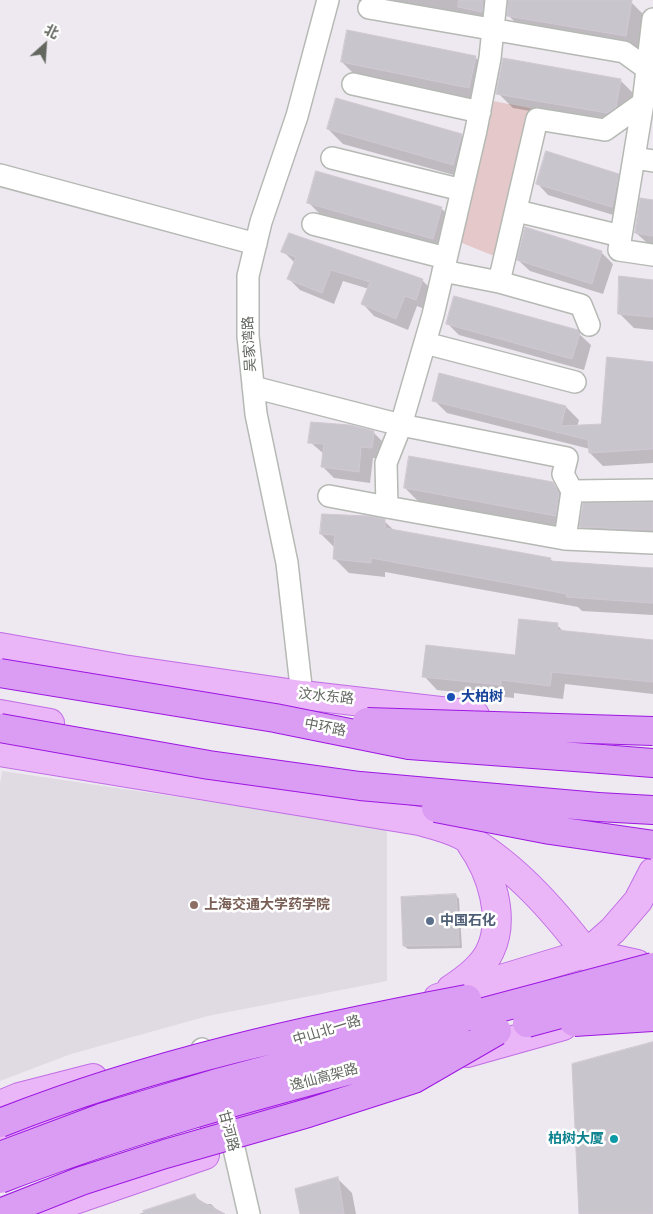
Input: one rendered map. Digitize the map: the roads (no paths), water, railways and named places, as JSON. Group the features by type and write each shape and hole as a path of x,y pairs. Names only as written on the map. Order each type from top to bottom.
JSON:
{"highway":[{"name":"中环路","path":"0,673 275,718 409,744 653,762"},
{"path":"275,718 653,732"},
{"path":"0,728 209,765 550,830 653,845"},
{"path":"209,765 360,786 653,810"},
{"path":"0,1123 107,1084 257,1042 648,963"},
{"name":"逸仙高架路","path":"0,1156 101,1118 221,1082 648,963"},
{"name":"逸仙高架路","path":"0,1180 74,1150 166,1121 528,1023 650,1002"},
{"path":"0,1213 81,1182 155,1157 308,1113 414,1079 496,1031"}],"main road":[{"name":"汶水东路","path":"0,647 123,669 302,695 653,738"},
{"path":"0,685 233,723 461,754 544,762 653,756"},
{"path":"0,714 141,741 357,776 382,783 412,798 464,837 505,864 567,930 615,989 650,1002"},
{"path":"0,752 419,821 464,837 482,859 489,876 495,917 494,937 490,951 480,964 460,983 438,998"},
{"name":"中山北一路","path":"205,1058 261,1051 587,953 613,930 645,891 653,872"},
{"path":"587,953 648,963"},
{"path":"599,1015 615,989 648,963"},
{"path":"0,1192 106,1151 650,1002"},
{"path":"0,1105 19,1097 205,1058"},
{"path":"0,1140 205,1058"},
{"path":"34,1214 233,1145 273,1106"}],"street":[{"name":"吴家湾路","path":"302,695 287,564 256,414 248,336 248,276 260,222 297,116 328,0"},
{"path":"387,507 386,463 401,424 425,343 462,190 480,112 496,0"},
{"path":"369,8 624,52 650,68"},
{"path":"653,19 650,68 638,136 643,160 621,236 619,250 653,255"},
{"path":"353,84 480,112"},
{"path":"605,130 643,104"},
{"path":"499,282 537,119 638,136"},
{"path":"332,158 462,190"},
{"path":"0,175 256,244"},
{"path":"517,211 621,236"},
{"path":"313,224 499,282 581,304 589,325"},
{"path":"425,343 575,382"},
{"path":"253,387 401,424 566,458 563,474 572,491 565,539"},
{"path":"572,491 653,490"},
{"path":"330,496 565,539 653,543"},
{"name":"甘河路","path":"205,1058 227,1118 250,1214"}],"place":[{"name":"大柏树","path":"451,697"},
{"name":"上海交通大学药学院","path":"194,905"},
{"name":"中国石化","path":"430,921"},
{"name":"柏树大厦","path":"614,1139"}]}
